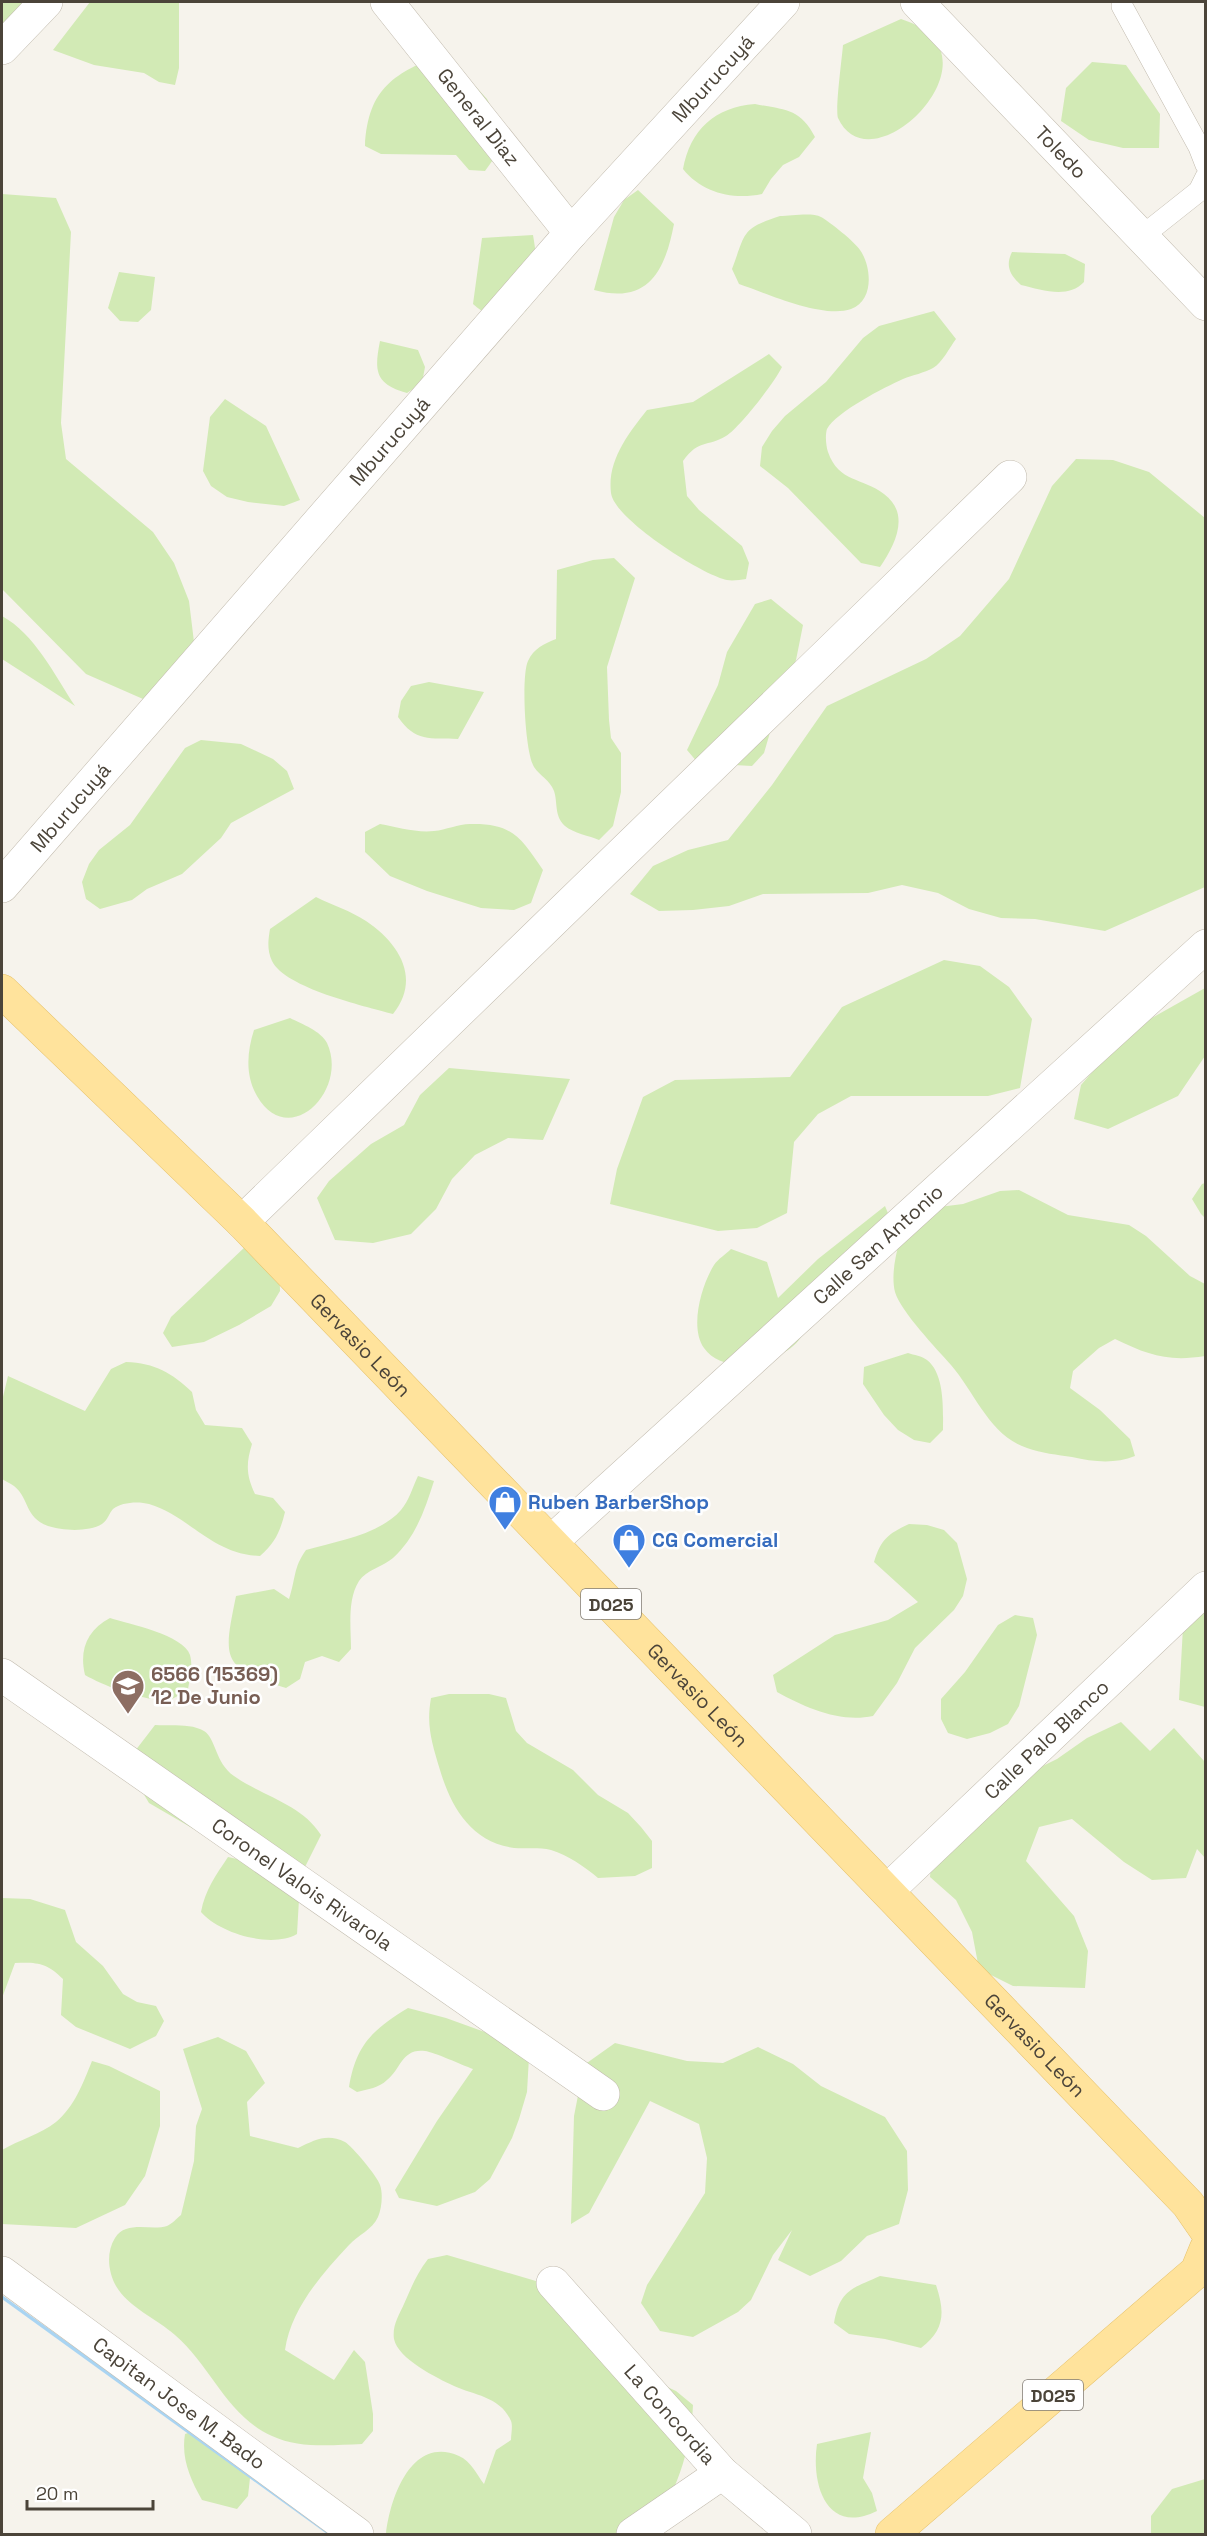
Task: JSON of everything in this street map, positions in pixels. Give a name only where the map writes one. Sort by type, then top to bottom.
[{"type":"main road","name":"Gervasio León","points":[[2,992],[242,1222],[1188,2204],[1206,2230]]},
{"type":"main road","name":"D025","points":[[892,2535],[1197,2271],[1206,2249]]},
{"type":"street","points":[[2,48],[46,2]]},
{"type":"street","name":"General Diaz","points":[[387,2],[571,233]]},
{"type":"street","name":"Mburucuyá","points":[[2,886],[571,233],[783,2]]},
{"type":"street","name":"Toledo","points":[[917,2],[1206,304]]},
{"type":"street","points":[[242,1222],[1010,477]]},
{"type":"street","name":"Calle San Antonio","points":[[551,1542],[1206,946]]},
{"type":"street","name":"Calle Palo Blanco","points":[[887,1891],[1206,1588]]},
{"type":"street","name":"Coronel Valois Rivarola","points":[[2,1675],[603,2094]]},
{"type":"street","name":"Capitan Jose M. Bado","points":[[2,2273],[357,2535]]},
{"type":"street","name":"La Concordia","points":[[553,2283],[722,2473],[795,2535]]},
{"type":"street","points":[[633,2535],[722,2473]]},
{"type":"lane","points":[[1122,6],[1199,147],[1206,165]]},
{"type":"lane","points":[[1142,237],[1199,191],[1206,177]]},
{"type":"green space","points":[[2,2],[33,2],[2,37]]},
{"type":"green space","points":[[90,2],[179,2],[179,68],[175,85],[159,82],[144,73],[94,65],[53,50]]},
{"type":"green space","points":[[901,19],[921,28],[932,37],[942,56],[941,78],[930,100],[913,119],[893,133],[872,139],[852,135],[838,118],[837,113],[843,45]]},
{"type":"green space","points":[[445,53],[487,99],[496,116],[495,157],[485,171],[469,170],[456,155],[381,154],[365,146],[372,109],[378,96],[387,85],[412,68]]},
{"type":"green space","points":[[1092,62],[1126,65],[1160,114],[1159,148],[1123,148],[1089,140],[1061,121],[1066,88]]},
{"type":"green space","points":[[755,104],[783,109],[797,115],[804,120],[815,137],[799,157],[783,165],[762,194],[729,195],[699,184],[683,169],[686,155],[698,132],[716,116],[728,110]]},
{"type":"green space","points":[[638,190],[674,224],[665,256],[651,280],[641,288],[628,293],[594,290],[614,217],[624,200]]},
{"type":"green space","points":[[2,194],[56,198],[71,232],[61,423],[66,459],[153,532],[174,563],[189,601],[194,642],[159,706],[86,674],[2,589]]},
{"type":"green space","points":[[807,214],[821,217],[857,246],[867,265],[869,283],[864,299],[858,305],[851,309],[825,311],[795,304],[739,284],[732,269],[743,239],[751,229],[780,216]]},
{"type":"green space","points":[[533,235],[536,273],[533,292],[526,311],[498,318],[487,314],[473,304],[482,238]]},
{"type":"green space","points":[[1012,252],[1065,254],[1085,264],[1084,282],[1078,287],[1063,292],[1046,291],[1021,285],[1010,270],[1009,262]]},
{"type":"green space","points":[[119,272],[155,277],[151,310],[138,322],[120,321],[108,308]]},
{"type":"green space","points":[[934,311],[956,339],[940,362],[930,370],[903,379],[862,401],[840,415],[827,429],[827,450],[838,469],[884,494],[897,511],[899,520],[895,540],[880,567],[861,563],[788,488],[760,466],[762,447],[785,416],[826,382],[863,338],[879,326]]},
{"type":"green space","points":[[380,341],[418,350],[425,367],[422,383],[407,393],[383,381],[377,368]]},
{"type":"green space","points":[[769,354],[782,367],[756,404],[726,436],[699,446],[683,461],[687,496],[699,510],[742,546],[749,563],[746,579],[727,580],[680,557],[642,531],[627,517],[616,504],[611,493],[612,469],[621,448],[647,410],[693,402]]},
{"type":"green space","points":[[225,399],[266,426],[300,500],[284,506],[248,502],[227,497],[211,486],[203,471],[210,417]]},
{"type":"green space","points":[[1076,459],[1113,460],[1149,472],[1205,518],[1205,887],[1105,931],[1035,919],[1001,918],[969,909],[938,893],[902,885],[868,893],[763,894],[729,906],[693,910],[659,911],[630,894],[653,866],[688,850],[728,840],[772,785],[827,706],[926,659],[960,636],[1009,579],[1052,486]]},
{"type":"green space","points":[[614,558],[635,578],[607,667],[611,738],[621,753],[621,792],[613,826],[599,840],[572,831],[562,822],[552,787],[534,767],[531,759],[526,731],[524,697],[526,669],[530,657],[540,647],[556,639],[557,570],[593,560]]},
{"type":"green space","points":[[771,599],[803,625],[796,660],[781,695],[764,753],[752,766],[698,763],[687,750],[718,685],[727,652],[755,604]]},
{"type":"green space","points":[[2,616],[25,633],[34,644],[75,706],[2,659]]},
{"type":"green space","points":[[429,682],[484,692],[458,739],[417,735],[398,717],[401,701],[411,686]]},
{"type":"green space","points":[[201,740],[241,744],[273,759],[287,771],[294,789],[231,823],[221,838],[182,874],[147,889],[132,900],[100,909],[86,899],[82,882],[89,864],[99,850],[130,825],[185,748]]},
{"type":"green space","points":[[380,824],[420,831],[470,824],[485,824],[506,830],[522,841],[543,870],[531,903],[514,910],[481,908],[427,891],[390,876],[365,852],[365,832]]},
{"type":"green space","points":[[316,897],[366,921],[378,930],[397,951],[406,975],[401,1001],[393,1014],[308,988],[280,971],[272,961],[268,945],[270,929]]},
{"type":"green space","points":[[944,960],[980,966],[1009,987],[1032,1019],[1020,1088],[988,1096],[851,1096],[818,1114],[794,1142],[787,1213],[757,1228],[718,1231],[610,1204],[617,1169],[643,1097],[675,1080],[790,1077],[842,1007]]},
{"type":"green space","points":[[1205,988],[1205,1056],[1178,1096],[1108,1129],[1074,1119],[1081,1085],[1127,1032]]},
{"type":"green space","points":[[290,1018],[311,1028],[324,1039],[332,1061],[330,1079],[323,1095],[312,1108],[299,1116],[285,1118],[270,1111],[257,1096],[250,1080],[249,1055],[254,1030]]},
{"type":"green space","points":[[449,1068],[570,1079],[543,1140],[508,1138],[475,1155],[452,1179],[436,1209],[411,1234],[373,1243],[335,1240],[317,1198],[329,1181],[371,1144],[404,1125],[420,1095]]},
{"type":"green space","points":[[1206,1183],[1205,1218],[1192,1199],[1202,1184]]},
{"type":"green space","points":[[1019,1190],[1068,1215],[1129,1225],[1146,1236],[1190,1276],[1205,1284],[1205,1356],[1180,1358],[1158,1356],[1115,1339],[1099,1348],[1073,1371],[1070,1388],[1100,1410],[1130,1439],[1135,1456],[1112,1461],[1088,1460],[1038,1451],[1014,1442],[993,1424],[960,1376],[904,1310],[895,1292],[894,1272],[907,1211],[963,1204],[1000,1191]]},
{"type":"green space","points":[[885,1206],[892,1223],[836,1284],[794,1346],[768,1359],[744,1364],[722,1361],[712,1356],[704,1348],[700,1339],[697,1318],[705,1283],[714,1265],[731,1249],[767,1262],[778,1298],[818,1259]]},
{"type":"green space","points":[[246,1246],[279,1256],[280,1291],[271,1306],[204,1342],[172,1347],[163,1333],[171,1317]]},
{"type":"green space","points":[[908,1353],[927,1360],[933,1366],[940,1383],[943,1430],[930,1443],[914,1440],[898,1430],[884,1415],[863,1384],[864,1367]]},
{"type":"green space","points":[[126,1362],[146,1364],[177,1379],[192,1392],[196,1410],[205,1425],[242,1428],[252,1444],[248,1469],[255,1494],[273,1498],[285,1512],[276,1537],[260,1556],[228,1549],[177,1517],[145,1503],[130,1503],[116,1507],[97,1527],[68,1530],[48,1526],[35,1518],[19,1491],[2,1479],[2,1401],[8,1376],[85,1411],[111,1369]]},
{"type":"green space","points":[[418,1476],[434,1481],[423,1512],[414,1532],[401,1550],[359,1581],[351,1605],[351,1649],[339,1662],[322,1656],[305,1662],[300,1679],[286,1688],[249,1674],[238,1667],[229,1648],[229,1634],[236,1596],[274,1589],[289,1599],[297,1568],[306,1550],[357,1536],[392,1519],[406,1502]]},
{"type":"green space","points":[[909,1524],[927,1525],[944,1530],[957,1543],[967,1579],[963,1596],[954,1610],[915,1648],[897,1683],[873,1716],[861,1718],[824,1713],[777,1692],[773,1675],[835,1635],[888,1620],[918,1602],[874,1562],[886,1538]]},
{"type":"green space","points":[[1205,1599],[1205,1707],[1179,1700],[1183,1627]]},
{"type":"green space","points":[[1015,1615],[1033,1618],[1037,1635],[1019,1706],[1008,1724],[990,1733],[967,1739],[948,1733],[941,1719],[941,1699],[965,1672],[998,1625]]},
{"type":"green space","points":[[110,1618],[155,1631],[186,1648],[191,1663],[188,1689],[172,1699],[152,1699],[115,1689],[85,1675],[84,1649],[90,1635]]},
{"type":"green space","points":[[449,1694],[489,1694],[506,1698],[516,1731],[527,1743],[573,1770],[598,1795],[628,1813],[641,1827],[652,1841],[652,1868],[635,1876],[598,1878],[557,1852],[537,1848],[514,1848],[499,1844],[475,1830],[465,1821],[450,1797],[431,1734],[429,1717],[431,1698]]},
{"type":"green space","points":[[1121,1722],[1150,1751],[1174,1728],[1205,1762],[1205,1858],[1197,1849],[1186,1878],[1152,1880],[1124,1862],[1072,1819],[1039,1827],[1026,1861],[1074,1916],[1088,1951],[1085,1988],[1013,1986],[979,1969],[972,1932],[956,1900],[930,1877],[933,1842],[986,1794],[1057,1759],[1087,1738]]},
{"type":"green space","points":[[155,1725],[187,1726],[204,1731],[211,1739],[219,1758],[228,1771],[245,1783],[293,1808],[313,1824],[321,1835],[305,1867],[204,1835],[149,1803],[134,1778],[135,1751]]},
{"type":"green space","points":[[228,1857],[237,1859],[299,1899],[297,1934],[274,1940],[246,1936],[220,1926],[201,1912],[208,1890]]},
{"type":"green space","points":[[2,1898],[30,1899],[65,1910],[76,1942],[103,1966],[123,1994],[137,2002],[156,2006],[164,2021],[156,2036],[130,2049],[76,2027],[61,2015],[63,1979],[41,1965],[15,1963],[2,1998]]},
{"type":"green space","points":[[408,2008],[446,2018],[518,2044],[529,2057],[527,2092],[519,2119],[512,2138],[490,2179],[475,2192],[437,2206],[399,2198],[395,2190],[437,2121],[473,2069],[435,2054],[417,2051],[407,2056],[384,2083],[357,2092],[349,2087],[361,2049],[375,2032]]},
{"type":"green space","points":[[218,2037],[246,2051],[265,2083],[247,2102],[250,2136],[298,2148],[321,2139],[339,2139],[359,2155],[380,2185],[381,2205],[376,2221],[349,2245],[309,2293],[288,2335],[285,2350],[334,2380],[354,2350],[365,2362],[373,2414],[373,2431],[362,2444],[305,2445],[272,2436],[256,2427],[231,2403],[188,2347],[168,2329],[128,2300],[113,2280],[110,2268],[110,2249],[120,2233],[132,2228],[167,2226],[181,2215],[194,2161],[196,2126],[202,2109],[183,2049]]},
{"type":"green space","points":[[615,2043],[687,2061],[723,2063],[758,2047],[793,2064],[821,2086],[885,2117],[907,2151],[908,2190],[899,2224],[867,2236],[841,2261],[810,2276],[778,2260],[792,2230],[773,2255],[751,2300],[738,2312],[693,2337],[660,2331],[641,2303],[647,2285],[705,2193],[707,2158],[699,2124],[650,2101],[589,2213],[571,2224],[574,2116],[584,2065]]},
{"type":"green space","points":[[92,2061],[109,2066],[160,2091],[160,2126],[145,2176],[125,2205],[76,2228],[2,2224],[2,2150],[44,2130],[63,2116],[78,2094]]},
{"type":"green space","points":[[447,2255],[546,2284],[659,2383],[676,2391],[693,2405],[689,2440],[680,2473],[674,2489],[648,2534],[386,2534],[398,2488],[416,2462],[428,2454],[442,2452],[459,2456],[470,2465],[484,2484],[496,2450],[511,2440],[511,2421],[501,2407],[486,2398],[447,2383],[419,2367],[403,2354],[394,2339],[396,2321],[421,2270],[428,2259]]},
{"type":"green space","points":[[880,2276],[936,2285],[941,2304],[941,2320],[935,2334],[921,2348],[885,2339],[849,2334],[834,2323],[840,2304],[848,2292]]},
{"type":"green space","points":[[202,2428],[250,2478],[248,2496],[237,2509],[202,2500],[194,2484],[185,2460],[185,2434]]},
{"type":"green space","points":[[871,2432],[863,2478],[872,2493],[877,2511],[860,2517],[845,2517],[834,2511],[826,2502],[820,2489],[817,2475],[817,2444]]},
{"type":"green space","points":[[1205,2479],[1205,2534],[1151,2534],[1151,2516],[1172,2489]]},
{"type":"water","points":[[2,2295],[334,2534],[327,2534],[2,2299]]},
{"type":"place","name":"Ruben BarberShop","points":[[505,1531]]},
{"type":"place","name":"CG Comercial","points":[[629,1569]]},
{"type":"place","name":"6566 (15369) 12 De Junio","points":[[128,1715]]}]
